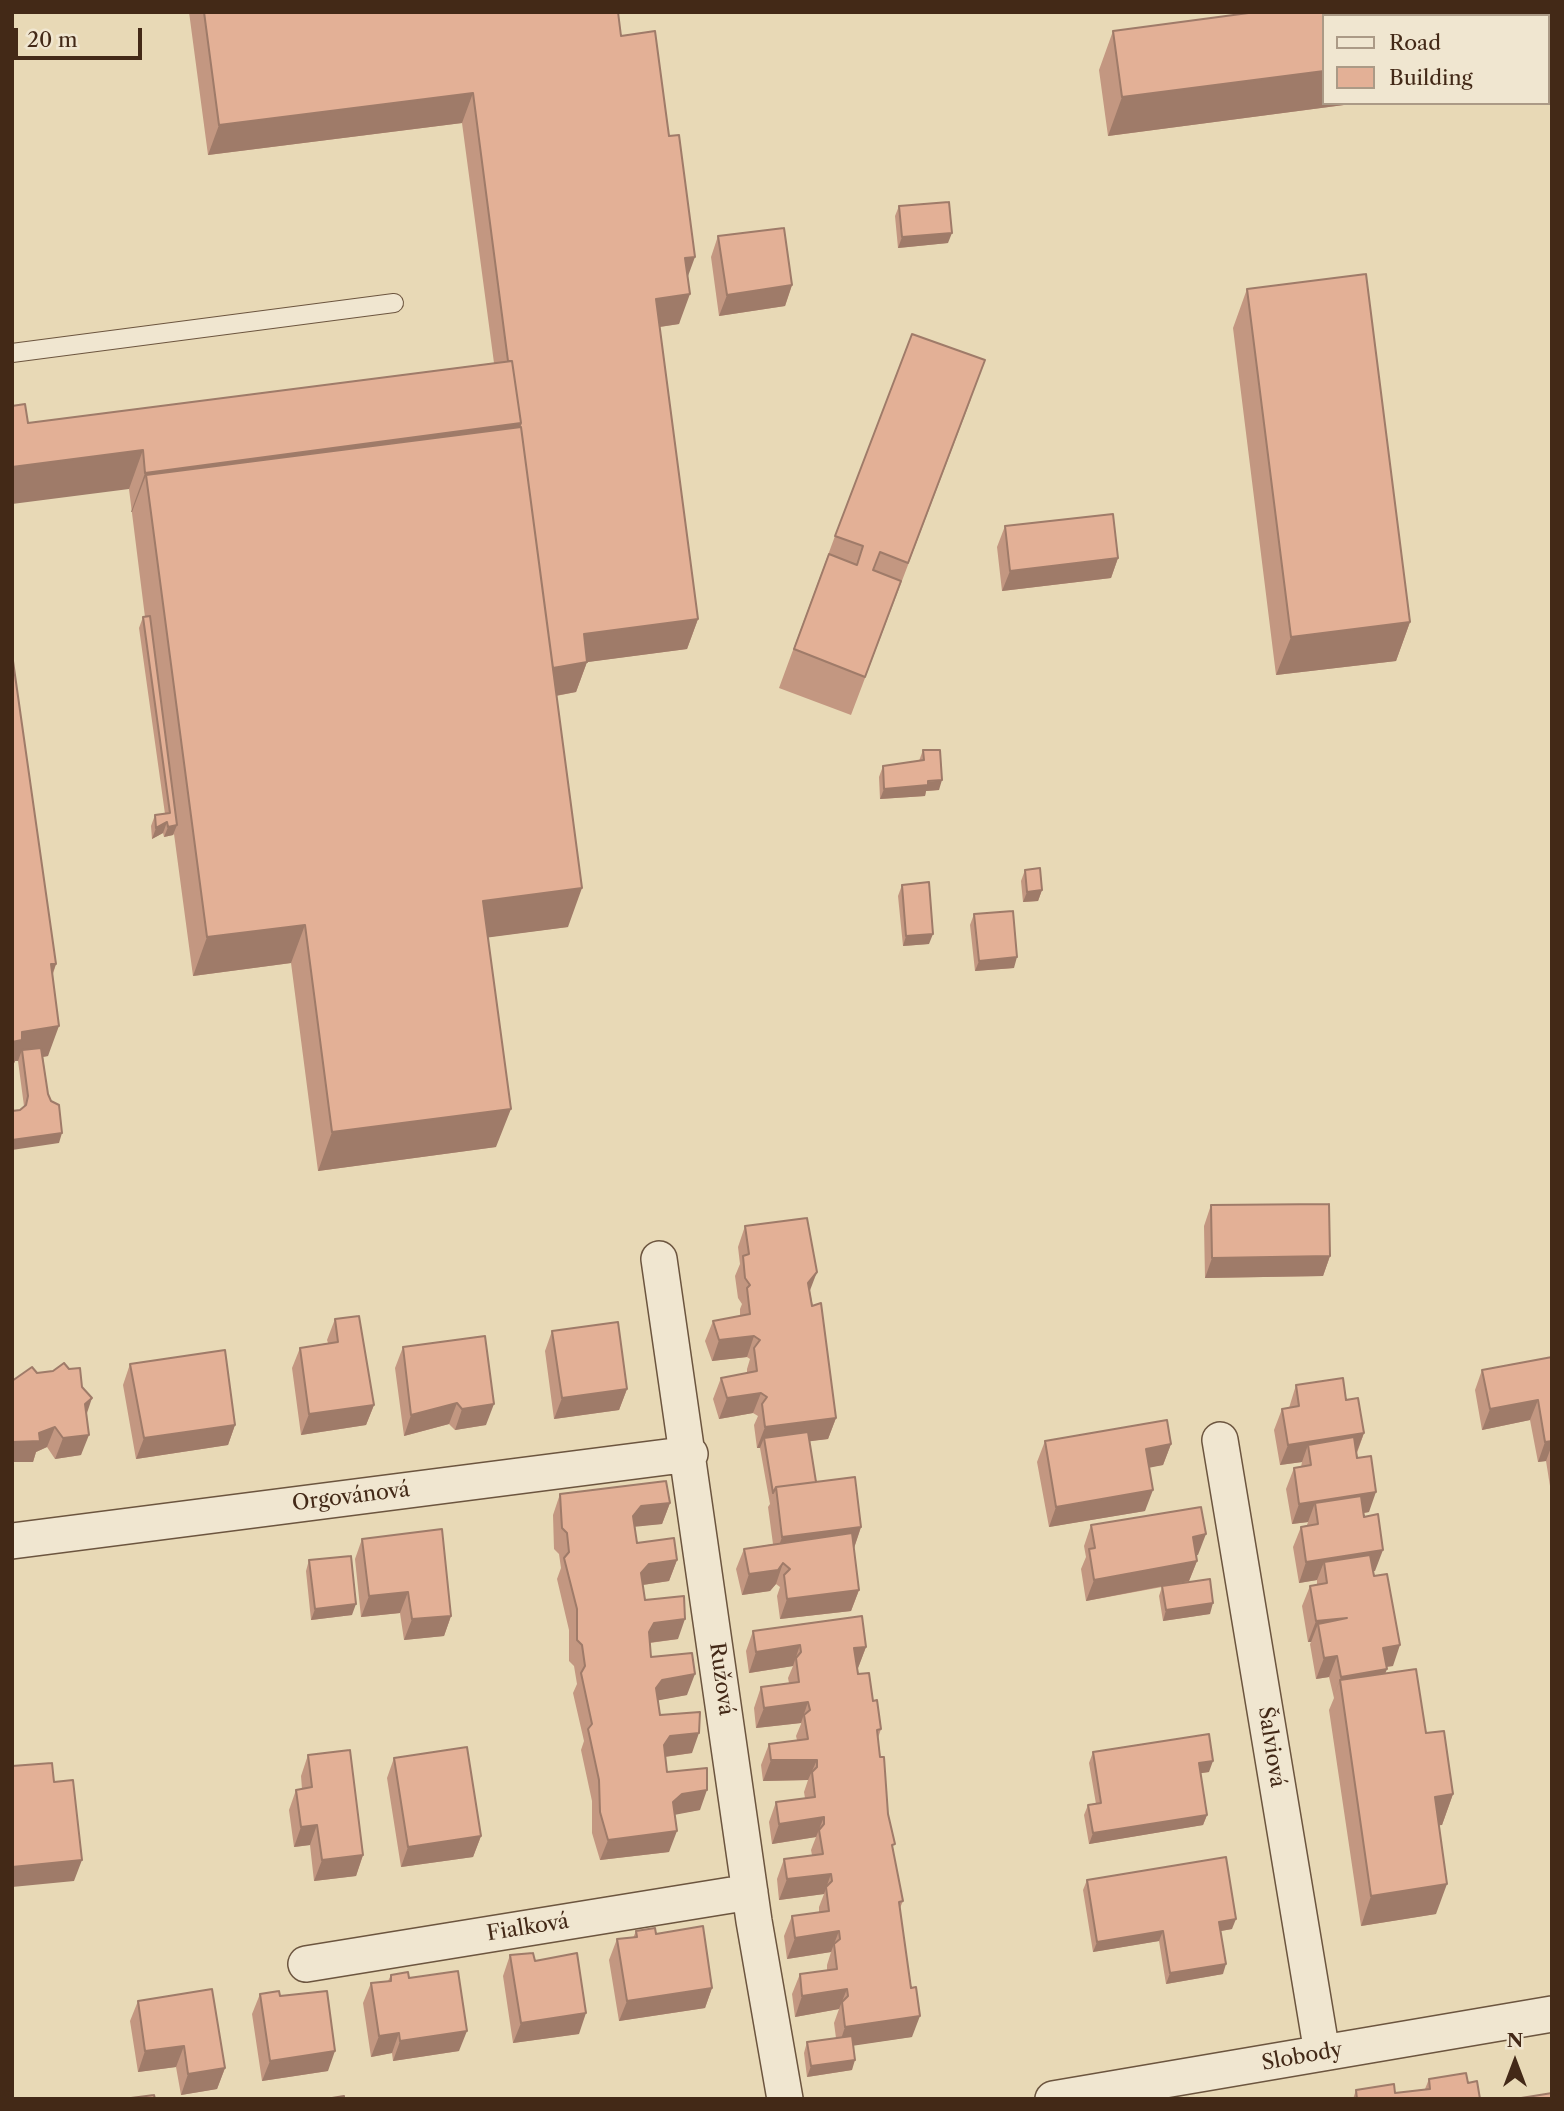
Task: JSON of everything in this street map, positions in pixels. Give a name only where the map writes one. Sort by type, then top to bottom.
[{"type":"street","name":"Ružová","points":[[659,1259],[690,1454],[750,1892],[785,2099]]},
{"type":"street","name":"Šalviová","points":[[1220,1440],[1322,2053]]},
{"type":"street","name":"Orgovánová","points":[[12,1541],[690,1454]]},
{"type":"street","name":"Fialková","points":[[306,1964],[750,1892]]},
{"type":"street","name":"Slobody","points":[[1053,2099],[1552,2014]]},
{"type":"lane","points":[[12,353],[394,303]]},
{"type":"building","points":[[204,12],[618,12],[621,36],[655,31],[669,136],[679,135],[695,257],[685,258],[690,294],[656,299],[698,619],[584,634],[587,662],[553,668],[512,361],[508,361],[473,93],[219,125]]},
{"type":"building","points":[[1256,12],[1552,12],[1550,42],[1550,14],[1322,14],[1322,71],[1122,97],[1113,31]]},
{"type":"building","points":[[949,202],[952,233],[902,237],[899,206]]},
{"type":"building","points":[[784,228],[792,285],[727,295],[718,236]]},
{"type":"building","points":[[1366,274],[1410,622],[1291,637],[1247,289]]},
{"type":"building","points":[[912,334],[985,360],[908,563],[880,552],[873,570],[901,581],[865,677],[794,649],[829,554],[857,565],[863,546],[835,536]]},
{"type":"building","points":[[512,361],[521,423],[145,473],[143,450],[12,467],[12,406],[25,404],[28,423]]},
{"type":"building","points":[[521,427],[582,888],[483,901],[511,1109],[332,1132],[305,925],[207,937],[146,475]]},
{"type":"building","points":[[1113,514],[1118,558],[1010,571],[1005,526]]},
{"type":"building","points":[[150,616],[177,825],[168,827],[167,822],[156,828],[155,815],[170,813],[143,617]]},
{"type":"building","points":[[12,654],[56,964],[51,964],[59,1026],[22,1032],[22,1040],[12,1042]]},
{"type":"building","points":[[923,750],[940,750],[942,780],[928,781],[928,785],[884,789],[883,766],[924,760]]},
{"type":"building","points":[[1040,868],[1042,890],[1027,892],[1025,870]]},
{"type":"building","points":[[929,882],[933,934],[906,936],[902,885]]},
{"type":"building","points":[[1013,911],[1017,957],[979,961],[974,914]]},
{"type":"building","points":[[41,1048],[48,1094],[51,1101],[59,1105],[62,1133],[12,1140],[12,1111],[20,1110],[26,1105],[28,1096],[22,1050]]},
{"type":"building","points":[[1329,1204],[1330,1256],[1212,1258],[1211,1205]]},
{"type":"building","points":[[807,1218],[817,1272],[808,1283],[812,1306],[821,1303],[836,1418],[765,1427],[762,1404],[767,1397],[761,1393],[727,1398],[721,1378],[757,1371],[754,1348],[760,1340],[754,1336],[719,1340],[713,1321],[750,1314],[747,1288],[750,1285],[745,1278],[743,1256],[749,1254],[745,1226]]},
{"type":"building","points":[[359,1316],[374,1405],[309,1414],[300,1348],[338,1342],[335,1319]]},
{"type":"building","points":[[618,1322],[627,1389],[562,1398],[552,1331]]},
{"type":"building","points":[[485,1336],[494,1404],[462,1409],[457,1403],[411,1415],[403,1347]]},
{"type":"building","points":[[225,1350],[235,1425],[144,1438],[130,1364]]},
{"type":"building","points":[[1552,1357],[1552,1441],[1545,1442],[1538,1400],[1490,1409],[1482,1370]]},
{"type":"building","points":[[64,1363],[69,1369],[80,1368],[82,1387],[92,1398],[85,1404],[89,1435],[63,1438],[55,1427],[39,1433],[40,1441],[12,1442],[12,1381],[32,1367],[37,1373],[53,1371]]},
{"type":"building","points":[[1343,1378],[1346,1400],[1358,1398],[1364,1433],[1288,1445],[1282,1409],[1299,1406],[1296,1385]]},
{"type":"building","points":[[1167,1420],[1171,1444],[1146,1449],[1153,1490],[1056,1507],[1045,1441]]},
{"type":"building","points":[[808,1432],[816,1482],[776,1487],[773,1493],[764,1438]]},
{"type":"building","points":[[1354,1437],[1357,1458],[1371,1456],[1376,1492],[1299,1504],[1294,1468],[1311,1465],[1308,1445]]},
{"type":"building","points":[[855,1477],[861,1527],[782,1537],[776,1487]]},
{"type":"building","points":[[666,1481],[670,1503],[641,1506],[633,1516],[637,1543],[674,1538],[677,1560],[649,1564],[641,1573],[645,1600],[684,1596],[685,1619],[654,1623],[649,1632],[651,1657],[692,1653],[695,1674],[662,1680],[656,1688],[660,1715],[700,1712],[699,1733],[670,1736],[664,1745],[667,1772],[707,1768],[707,1790],[682,1794],[673,1802],[677,1831],[608,1840],[600,1812],[599,1780],[588,1729],[592,1724],[581,1673],[585,1666],[582,1645],[577,1640],[577,1609],[564,1558],[569,1552],[567,1533],[562,1528],[560,1494]]},
{"type":"building","points":[[1361,1496],[1364,1517],[1378,1514],[1383,1550],[1306,1562],[1301,1527],[1318,1524],[1315,1503]]},
{"type":"building","points":[[1201,1507],[1206,1534],[1193,1537],[1197,1561],[1094,1580],[1089,1549],[1095,1548],[1091,1525]]},
{"type":"building","points":[[442,1529],[451,1616],[412,1619],[408,1592],[369,1596],[362,1539]]},
{"type":"building","points":[[852,1533],[859,1590],[787,1599],[784,1575],[790,1569],[783,1563],[778,1570],[749,1574],[744,1549]]},
{"type":"building","points":[[1370,1555],[1374,1576],[1387,1574],[1400,1645],[1383,1648],[1387,1669],[1341,1677],[1337,1656],[1324,1658],[1318,1624],[1347,1618],[1316,1621],[1310,1586],[1327,1583],[1324,1562]]},
{"type":"building","points":[[351,1556],[356,1604],[315,1609],[309,1560]]},
{"type":"building","points":[[1210,1579],[1213,1603],[1166,1610],[1162,1586]]},
{"type":"building","points":[[862,1616],[866,1647],[854,1648],[858,1674],[869,1673],[873,1701],[877,1700],[881,1729],[877,1730],[880,1757],[884,1757],[888,1814],[895,1844],[892,1845],[903,1901],[899,1902],[911,1988],[916,1987],[920,2016],[845,2027],[842,2002],[848,1996],[847,1989],[802,1996],[800,1974],[837,1969],[834,1944],[840,1939],[839,1931],[795,1938],[792,1916],[829,1911],[826,1887],[832,1881],[831,1874],[787,1879],[784,1859],[823,1854],[819,1830],[824,1824],[824,1817],[779,1824],[776,1802],[815,1797],[812,1772],[817,1767],[817,1760],[771,1760],[769,1744],[808,1739],[804,1715],[810,1710],[808,1702],[764,1708],[761,1687],[799,1682],[796,1658],[801,1652],[800,1645],[756,1652],[753,1631]]},
{"type":"building","points":[[1416,1669],[1426,1733],[1444,1731],[1453,1794],[1435,1797],[1447,1884],[1371,1896],[1340,1680]]},
{"type":"building","points":[[1209,1734],[1213,1761],[1199,1763],[1207,1815],[1093,1833],[1088,1805],[1101,1803],[1093,1752]]},
{"type":"building","points":[[467,1747],[481,1836],[408,1847],[394,1758]]},
{"type":"building","points":[[350,1750],[363,1855],[322,1860],[317,1825],[301,1827],[296,1790],[312,1787],[308,1755]]},
{"type":"building","points":[[52,1763],[54,1782],[73,1780],[82,1860],[12,1867],[12,1766]]},
{"type":"building","points":[[1226,1857],[1236,1919],[1219,1922],[1226,1964],[1170,1973],[1163,1931],[1097,1942],[1087,1880]]},
{"type":"building","points":[[703,1926],[712,1988],[627,2001],[617,1939],[637,1937],[636,1931],[655,1928],[656,1934]]},
{"type":"building","points":[[533,1953],[535,1961],[577,1953],[586,2013],[521,2023],[510,1955]]},
{"type":"building","points":[[458,1971],[467,2031],[400,2041],[399,2033],[379,2036],[371,1983],[391,1981],[391,1975],[408,1972],[409,1978]]},
{"type":"building","points":[[212,1989],[225,2068],[188,2074],[184,2046],[145,2051],[138,2001]]},
{"type":"building","points":[[279,1991],[280,1996],[327,1991],[335,2051],[270,2061],[260,1994]]},
{"type":"building","points":[[852,2036],[855,2060],[811,2066],[807,2042]]},
{"type":"building","points":[[1466,2073],[1468,2083],[1477,2081],[1480,2099],[1357,2099],[1356,2090],[1394,2084],[1395,2093],[1430,2089],[1429,2079]]},
{"type":"building","points":[[1552,2093],[1552,2099],[1515,2099]]},
{"type":"building","points":[[154,2095],[155,2099],[131,2098]]}]
